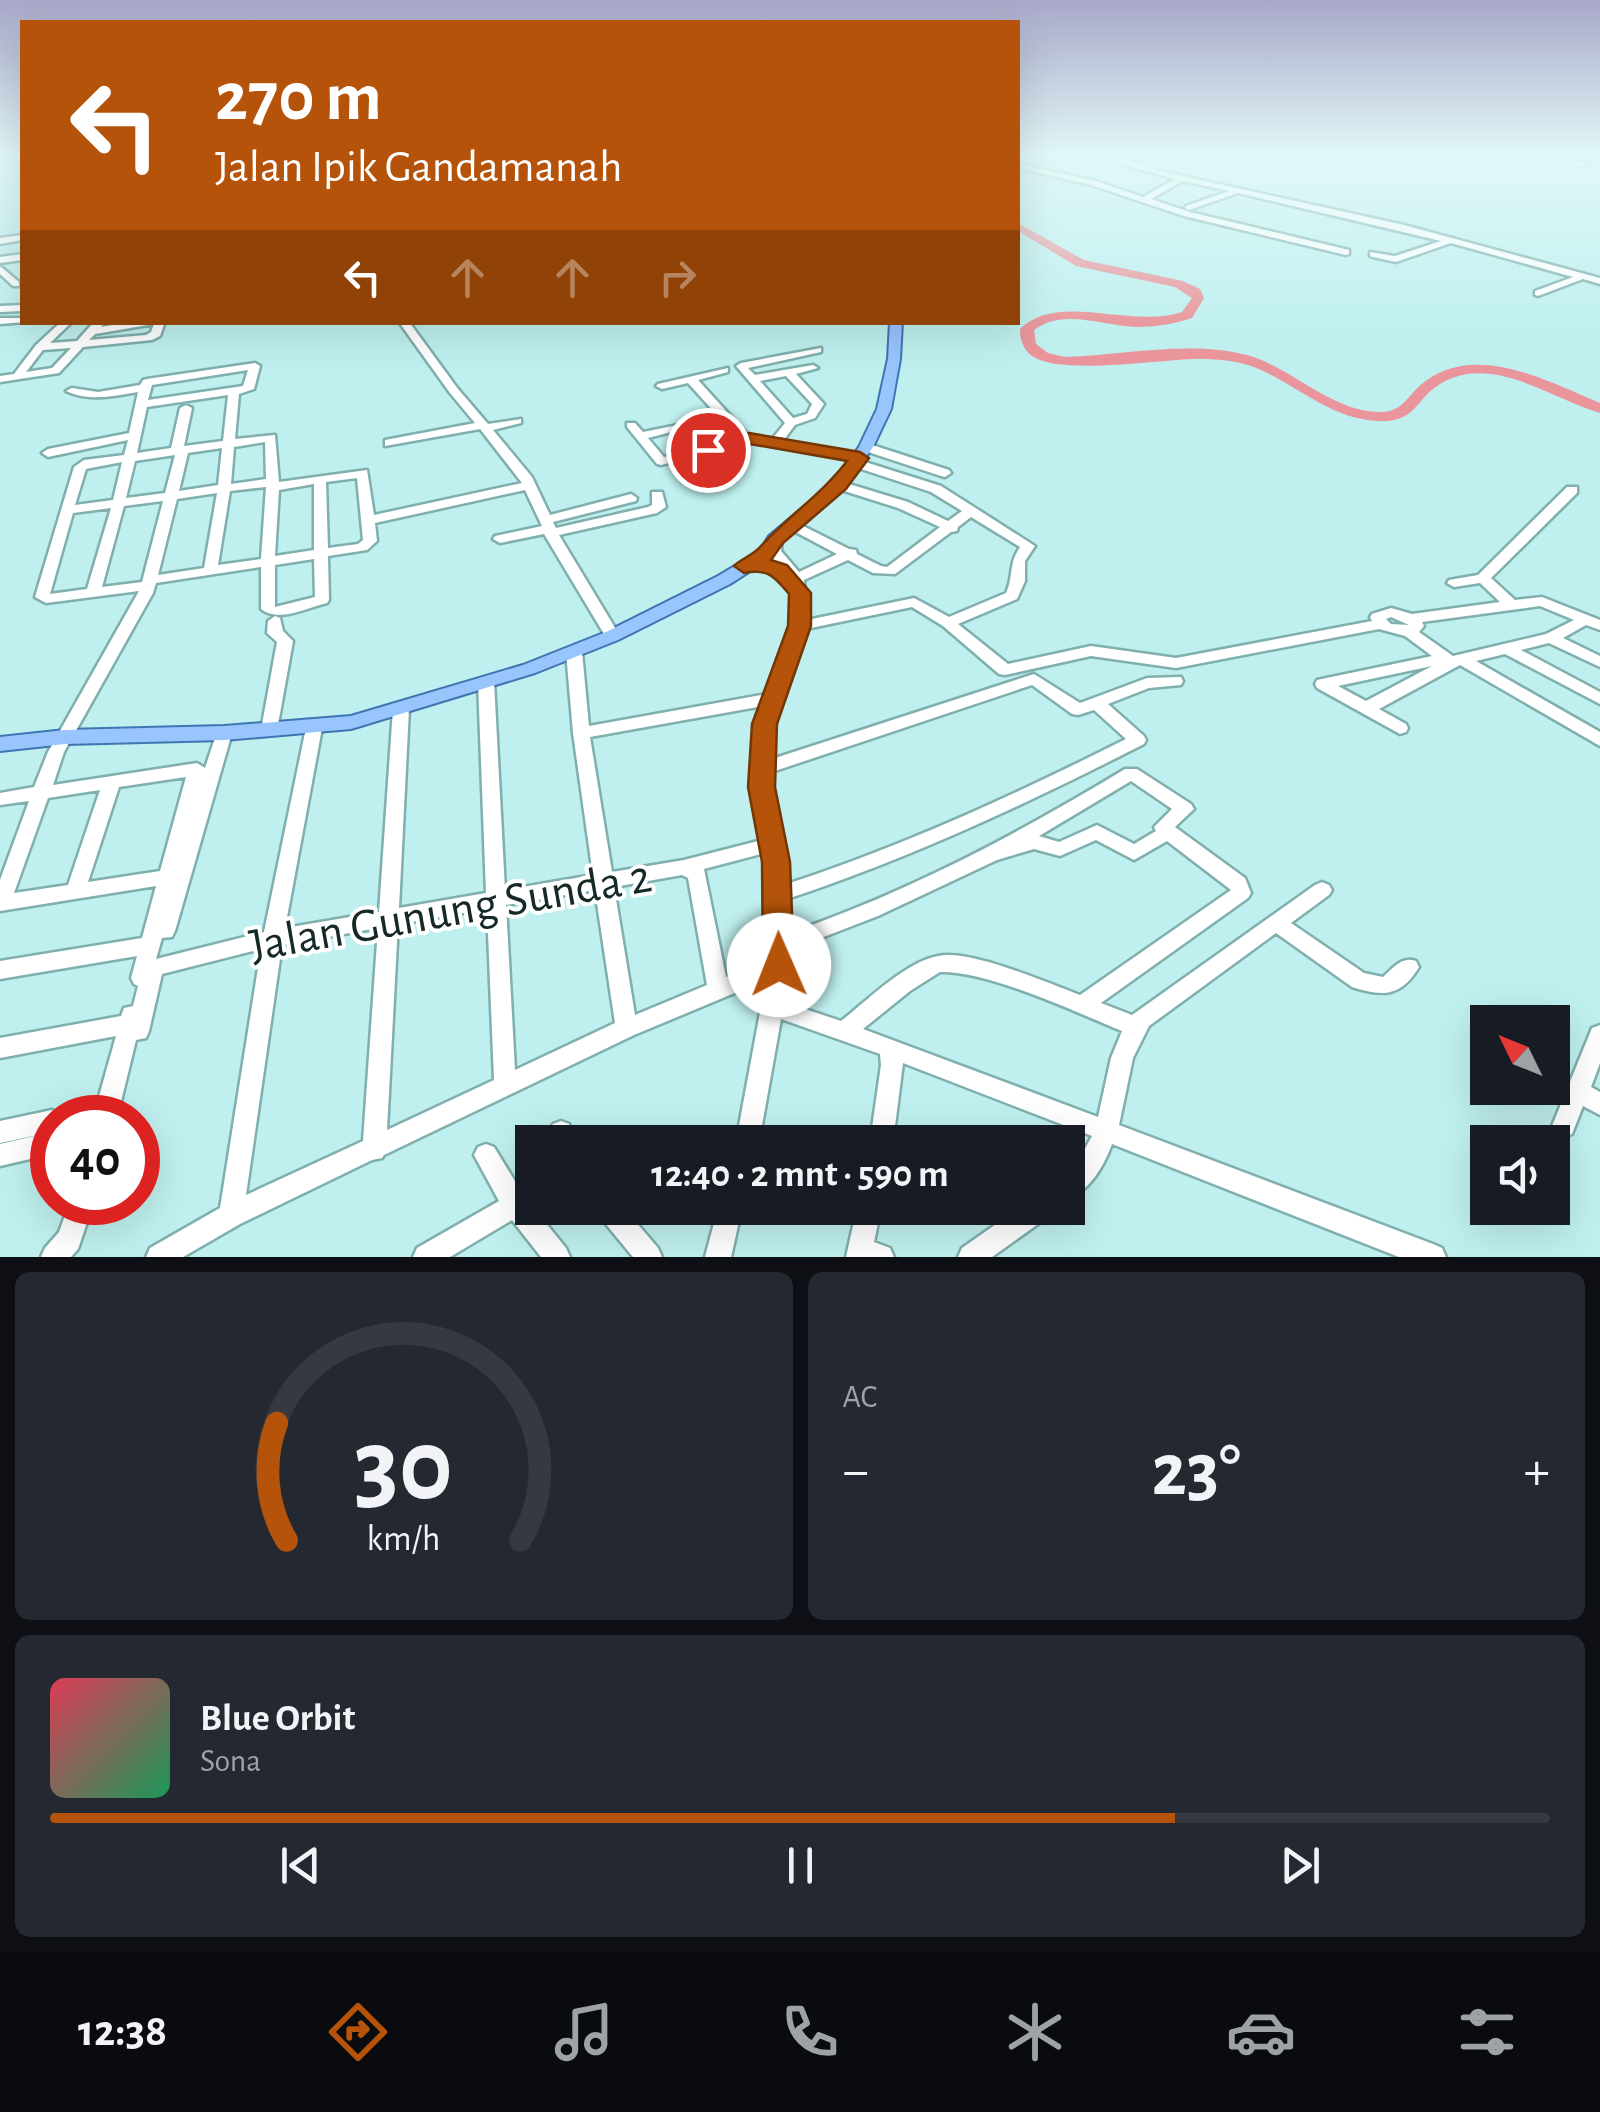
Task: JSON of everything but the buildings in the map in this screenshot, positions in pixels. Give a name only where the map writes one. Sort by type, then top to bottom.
[{"type":"main road","points":[[0,744],[65,737],[314,728],[401,709],[612,636],[766,554],[775,540],[839,485],[860,456],[887,398],[896,325]]},
{"type":"street","points":[[1172,221],[1184,214]]},
{"type":"street","points":[[1196,214],[1252,223],[1346,252]]},
{"type":"street","points":[[1198,227],[1220,214]]},
{"type":"street","points":[[1337,214],[1600,281]]},
{"type":"street","points":[[1373,254],[1396,259],[1449,241]]},
{"type":"street","points":[[1538,293],[1580,277]]},
{"type":"street","points":[[0,285],[12,279]]},
{"type":"street","points":[[0,299],[12,279]]},
{"type":"street","points":[[0,322],[18,321]]},
{"type":"street","points":[[16,378],[64,325]]},
{"type":"street","points":[[40,348],[152,337],[158,325]]},
{"type":"street","points":[[406,325],[484,426],[509,452],[612,636]]},
{"type":"street","points":[[0,380],[55,372],[97,327]]},
{"type":"street","points":[[791,423],[741,368],[743,364],[816,350]]},
{"type":"street","points":[[92,594],[122,503],[134,436],[140,408],[147,382],[256,366],[251,387],[233,397],[186,408],[140,408]]},
{"type":"street","points":[[752,380],[813,368]]},
{"type":"street","points":[[663,390],[724,370]]},
{"type":"street","points":[[775,442],[791,423],[806,419],[818,404],[788,373]]},
{"type":"street","points":[[698,380],[747,439]]},
{"type":"street","points":[[72,391],[98,395],[145,388]]},
{"type":"street","points":[[140,408],[233,397]]},
{"type":"street","points":[[210,572],[233,397]]},
{"type":"street","points":[[169,876],[0,903],[39,794],[65,737],[150,583],[174,496],[186,408]]},
{"type":"street","points":[[389,443],[518,421]]},
{"type":"street","points":[[641,436],[694,423]]},
{"type":"street","points":[[631,424],[661,461],[667,462],[747,439],[945,473]]},
{"type":"street","points":[[48,453],[134,436]]},
{"type":"street","points":[[68,510],[224,488],[272,484],[320,480],[365,474],[368,544],[318,554],[265,563],[210,572],[92,594],[42,596],[80,467],[132,456],[271,438],[272,484],[265,563],[268,609],[275,612],[322,600],[318,554],[320,480]]},
{"type":"street","points":[[860,456],[936,489],[1029,548],[1018,561],[1018,582],[1012,596],[948,623]]},
{"type":"street","points":[[368,520],[530,485]]},
{"type":"street","points":[[839,485],[903,506],[952,528]]},
{"type":"street","points":[[1454,583],[1483,578],[1572,490]]},
{"type":"street","points":[[548,527],[652,510],[659,507],[657,494]]},
{"type":"street","points":[[500,540],[631,498]]},
{"type":"street","points":[[794,525],[878,570],[890,570],[972,510]]},
{"type":"street","points":[[750,1125],[774,1003],[779,955],[772,844],[762,800],[764,724],[800,626],[796,582],[774,552],[775,540]]},
{"type":"street","points":[[796,582],[851,553]]},
{"type":"street","points":[[744,566],[769,565],[796,582]]},
{"type":"street","points":[[1483,578],[1510,604]]},
{"type":"street","points":[[1411,625],[1542,601],[1593,622]]},
{"type":"street","points":[[800,626],[918,603],[948,623],[996,666],[1016,669],[1090,647],[1176,664],[1379,620],[1391,612],[1452,659],[1600,740]]},
{"type":"street","points":[[269,730],[286,641],[275,633],[275,621]]},
{"type":"street","points":[[1400,728],[1327,688],[1324,682],[1551,638],[1593,622]]},
{"type":"street","points":[[1551,638],[1600,662]]},
{"type":"street","points":[[1506,648],[1600,699]]},
{"type":"street","points":[[574,652],[582,732],[626,1028]]},
{"type":"street","points":[[1364,709],[1452,659]]},
{"type":"street","points":[[762,770],[1034,679],[1077,710],[1147,683],[1175,680]]},
{"type":"street","points":[[486,682],[505,1086]]},
{"type":"street","points":[[582,732],[771,699]]},
{"type":"street","points":[[776,895],[947,832],[1138,740],[1096,704]]},
{"type":"street","points":[[374,1150],[401,709]]},
{"type":"street","points":[[231,1215],[273,938],[314,728]]},
{"type":"street","points":[[112,1095],[224,733]]},
{"type":"street","points":[[0,799],[197,769],[150,945],[134,1028]]},
{"type":"street","points":[[158,1257],[231,1215],[718,988],[992,854],[1131,773],[1185,810],[1163,827],[1238,883],[1242,893],[1081,1006]]},
{"type":"street","points":[[76,890],[112,781]]},
{"type":"street","points":[[992,854],[1034,842],[1060,849],[1097,832],[1134,854],[1168,832]]},
{"type":"street","points":[[684,867],[772,844]]},
{"type":"street","name":"Jalan Gunung Sunda 2","points":[[152,968],[273,938],[684,867],[697,874],[718,988]]},
{"type":"street","points":[[1085,1166],[1108,1130],[1135,1026],[1154,1006],[1322,890]]},
{"type":"street","points":[[1278,924],[1367,984],[1386,986],[1409,967]]},
{"type":"street","points":[[2,975],[150,945]]},
{"type":"street","points":[[848,1028],[922,974],[945,962],[961,964],[1135,1026]]},
{"type":"street","points":[[774,1003],[1108,1130],[1404,1252],[1433,1257]]},
{"type":"street","points":[[0,1048],[134,1028]]},
{"type":"street","points":[[1564,1125],[1600,1036]]},
{"type":"street","points":[[883,1125],[892,1065],[890,1046]]},
{"type":"street","points":[[1578,1092],[1600,1104]]},
{"type":"street","points":[[0,1132],[30,1126]]},
{"type":"street","points":[[0,1156],[30,1149]]},
{"type":"street","points":[[426,1257],[515,1205],[486,1155]]},
{"type":"street","points":[[54,1257],[69,1240],[74,1225]]},
{"type":"street","points":[[531,1225],[557,1257]]},
{"type":"street","points":[[623,1225],[648,1257]]},
{"type":"street","points":[[718,1257],[726,1225]]},
{"type":"street","points":[[867,1255],[868,1225]]},
{"type":"street","points":[[971,1257],[1012,1225]]},
{"type":"waterway","points":[[1020,227],[1080,263],[1179,284],[1195,292],[1198,298],[1187,315],[1165,321],[1133,323],[1074,315],[1037,321],[1027,329],[1029,344],[1037,353],[1050,358],[1065,361],[1205,355],[1244,359],[1340,408],[1380,417],[1402,414],[1435,381],[1455,372],[1476,369],[1519,376],[1600,408]]},
{"type":"route","points":[[708,450],[749,438],[860,458],[839,485],[775,540],[766,554],[744,566],[769,565],[787,574],[800,588],[800,626],[764,724],[762,800],[776,862],[779,965]]}]
